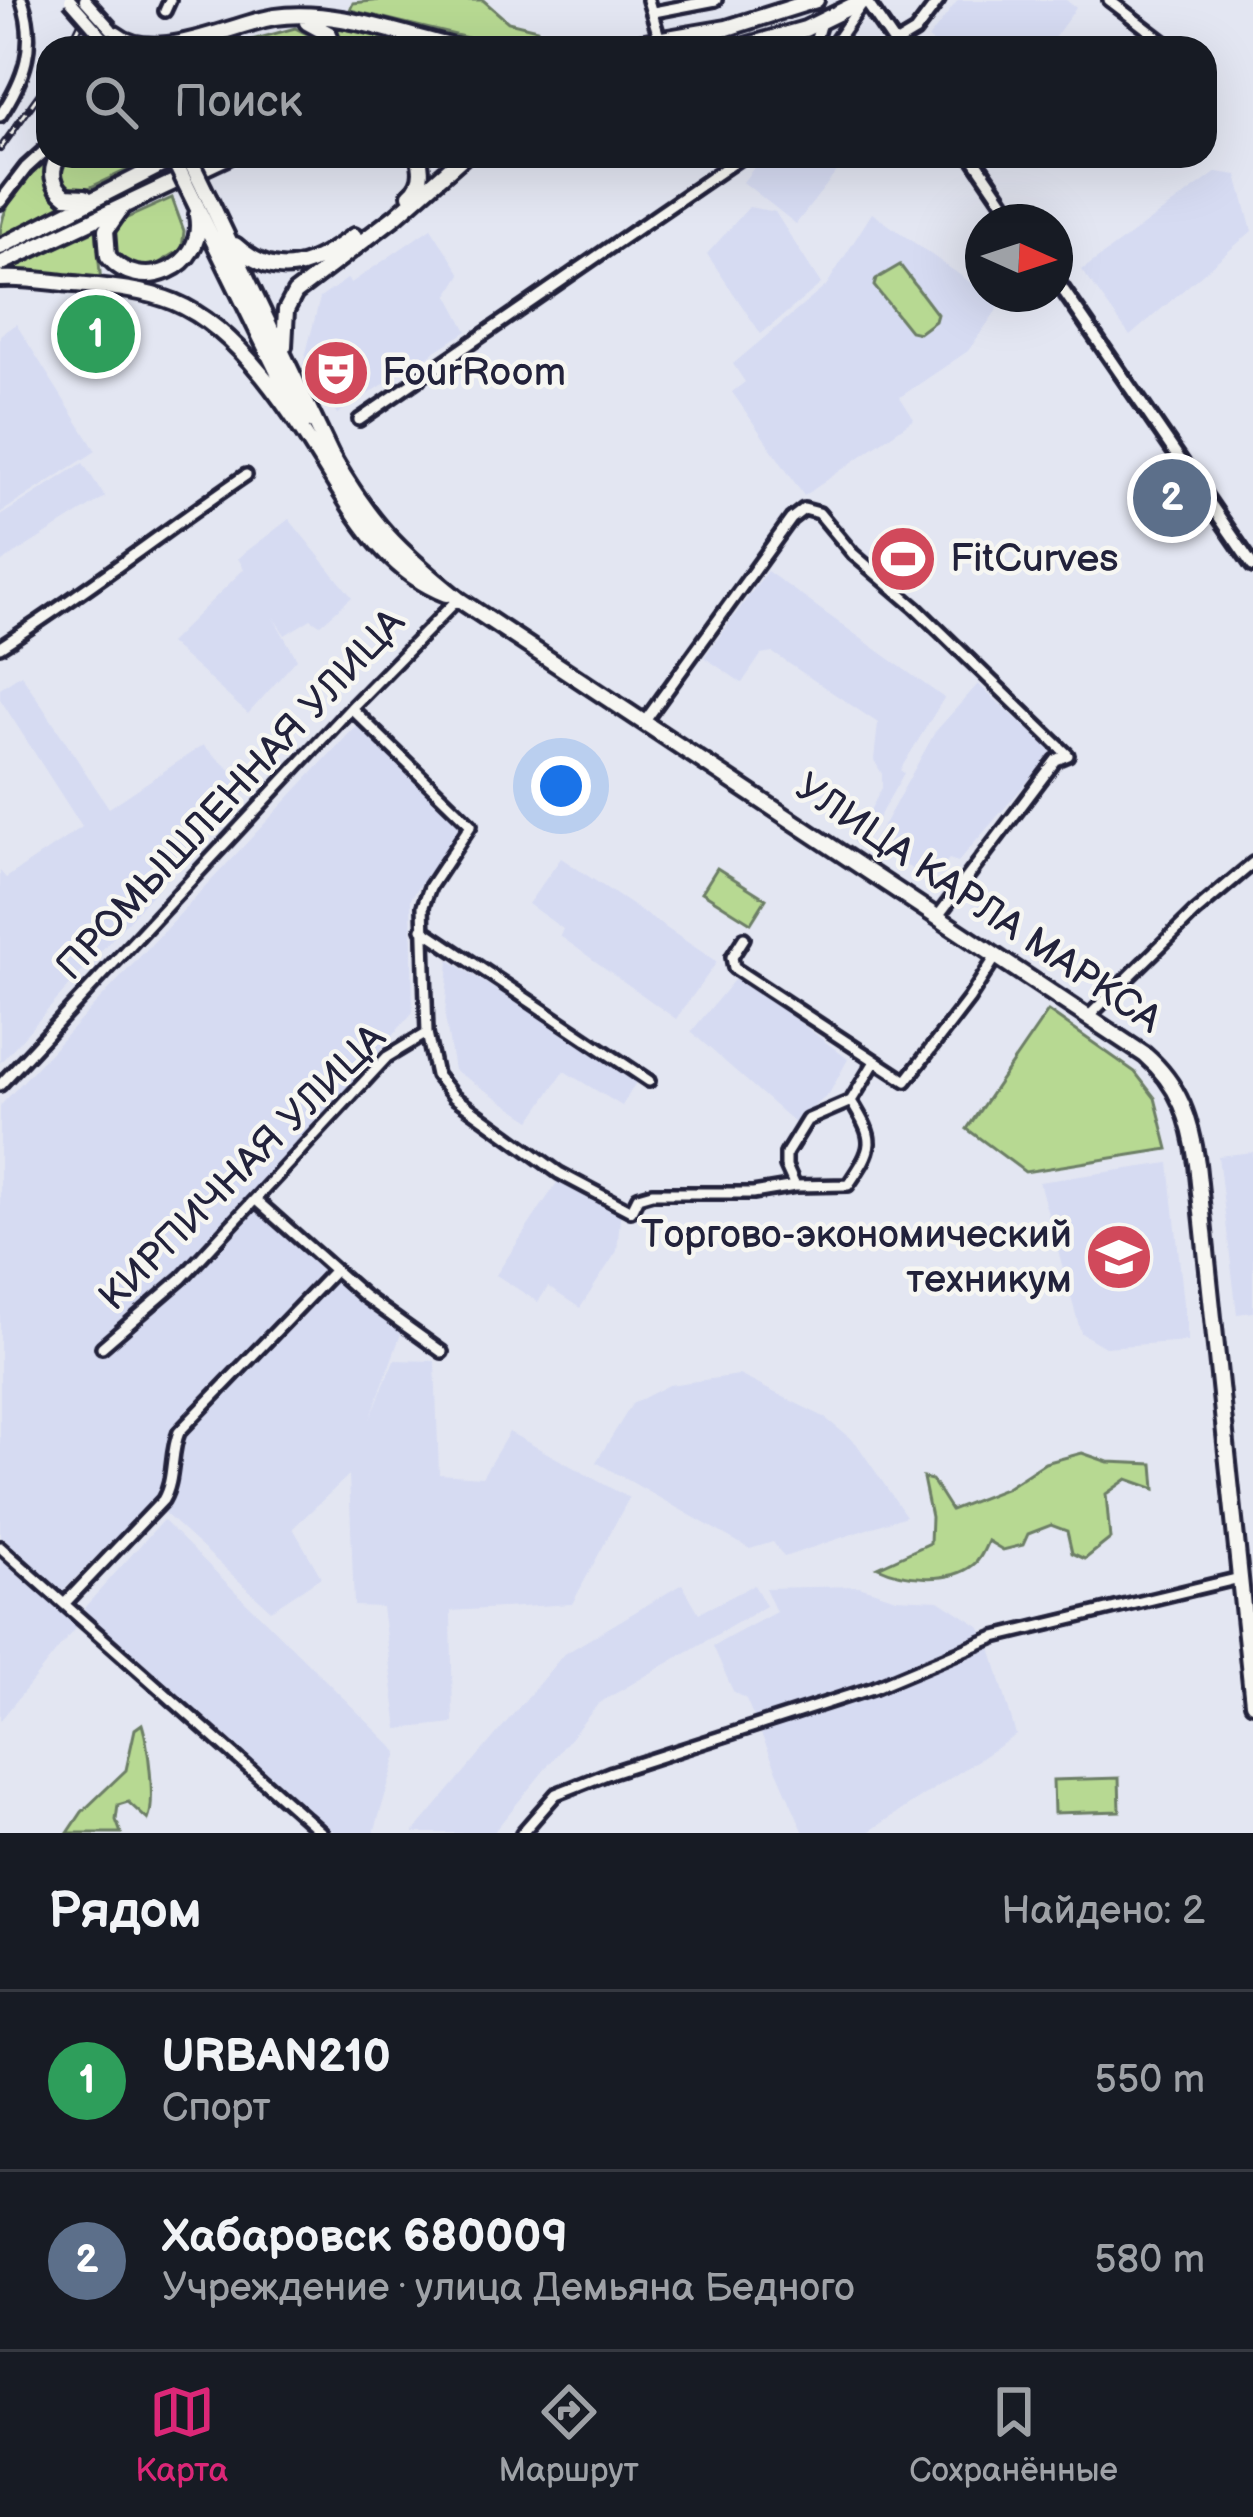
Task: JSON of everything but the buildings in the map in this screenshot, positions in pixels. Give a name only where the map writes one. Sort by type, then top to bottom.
[{"type":"highway","points":[[681,36],[764,20],[816,0]]},
{"type":"highway","points":[[782,36],[865,0]]},
{"type":"highway","points":[[200,36],[315,9],[414,36]]},
{"type":"highway","points":[[242,36],[293,22],[319,26],[330,36]]},
{"type":"highway","points":[[56,168],[53,179],[59,192],[80,200],[152,168]]},
{"type":"highway","points":[[0,247],[152,168]]},
{"type":"highway","points":[[182,168],[321,460]]},
{"type":"highway","name":"УЛИЦА КАРЛА МАРКСА","points":[[192,168],[202,202],[224,230],[331,455],[390,542],[458,599],[1159,1066],[1188,1112],[1197,1164],[1243,1530],[1240,1579],[1253,1703]]},
{"type":"highway","points":[[0,264],[202,168]]},
{"type":"highway","points":[[224,230],[243,252],[267,265],[290,268],[317,262],[418,188],[422,168]]},
{"type":"highway","points":[[290,368],[283,326],[295,293],[450,168]]},
{"type":"highway","points":[[133,199],[111,219],[105,244],[113,264],[148,274],[172,268],[192,254],[202,202]]},
{"type":"highway","points":[[0,279],[107,287],[176,303],[231,339],[321,460]]},
{"type":"highway","name":"УЛИЦА КАРЛА МАРКСА","points":[[321,460],[382,550],[427,587],[458,599]]},
{"type":"main road","points":[[70,0],[108,36]]},
{"type":"main road","points":[[85,0],[109,36]]},
{"type":"main road","points":[[865,0],[890,36]]},
{"type":"main road","points":[[0,202],[36,159]]},
{"type":"main road","points":[[980,168],[1005,204]]},
{"type":"main road","points":[[1073,304],[1253,566]]},
{"type":"street","points":[[0,116],[28,61],[29,34],[22,0]]},
{"type":"street","points":[[648,0],[659,36]]},
{"type":"street","points":[[654,12],[716,0]]},
{"type":"street","points":[[840,36],[865,0]]},
{"type":"street","points":[[909,36],[939,0]]},
{"type":"street","points":[[1109,0],[1156,36]]},
{"type":"street","points":[[817,36],[820,22]]},
{"type":"street","points":[[359,420],[726,168]]},
{"type":"street","points":[[0,647],[161,539],[188,513],[246,475]]},
{"type":"street","points":[[645,722],[791,519],[804,509],[819,512],[853,554],[1068,755],[1056,760],[938,916]]},
{"type":"street","name":"ПРОМЫШЛЕННАЯ УЛИЦА","points":[[0,1085],[458,599]]},
{"type":"street","points":[[351,708],[471,825],[430,886],[422,929],[427,1033],[436,1075],[454,1097],[559,1173],[631,1211],[638,1196],[652,1192],[753,1193],[848,1185],[871,1151],[869,1130],[851,1101]]},
{"type":"street","points":[[1089,1016],[1195,912],[1253,863]]},
{"type":"street","points":[[422,929],[649,1082]]},
{"type":"street","points":[[744,938],[732,958],[734,968],[906,1081],[997,955]]},
{"type":"street","name":"КИРПИЧНАЯ УЛИЦА","points":[[102,1347],[182,1278],[387,1057],[427,1033]]},
{"type":"street","points":[[795,1186],[785,1154],[807,1120],[851,1101],[874,1063]]},
{"type":"street","points":[[257,1201],[335,1270],[442,1352]]},
{"type":"street","points":[[66,1602],[163,1501],[170,1489],[171,1450],[179,1432],[335,1270]]},
{"type":"street","points":[[0,1546],[322,1833]]},
{"type":"street","points":[[522,1833],[556,1794],[612,1772],[872,1688],[995,1637],[1240,1579]]},
{"type":"shaded area","points":[[958,0],[1066,0],[1076,8],[1056,36],[930,36]]},
{"type":"shaded area","points":[[754,168],[839,168],[796,224],[743,182]]},
{"type":"shaded area","points":[[1217,172],[1237,175],[1252,231],[1130,336],[1082,270]]},
{"type":"shaded area","points":[[749,207],[775,212],[821,284],[761,334],[707,254]]},
{"type":"shaded area","points":[[872,213],[965,279],[965,312],[995,312],[968,351],[900,397],[914,419],[804,496],[732,392],[745,382],[733,364],[826,286]]},
{"type":"shaded area","points":[[431,228],[461,274],[448,295],[467,331],[337,414],[303,365],[320,298],[347,279],[351,283]]},
{"type":"shaded area","points":[[16,324],[96,451],[0,513],[0,335]]},
{"type":"shaded area","points":[[83,463],[105,497],[0,563],[0,516]]},
{"type":"shaded area","points":[[289,519],[352,597],[320,625],[311,619],[285,635],[273,617],[297,659],[248,714],[169,643],[244,569],[238,558]]},
{"type":"shaded area","points":[[767,571],[944,698],[900,770],[904,773],[861,848],[853,842],[882,788],[882,774],[874,760],[878,723],[773,653],[761,655],[742,683],[704,657]]},
{"type":"shaded area","points":[[21,674],[109,808],[203,745],[249,787],[0,1063],[0,871],[6,878],[82,827],[0,699],[0,688]]},
{"type":"shaded area","points":[[978,684],[1053,752],[958,862],[949,859],[931,880],[872,846],[935,732]]},
{"type":"shaded area","points":[[358,724],[463,827],[411,898],[413,1012],[249,1200],[402,1331],[370,1419],[394,1360],[435,1361],[439,1474],[482,1477],[509,1432],[629,1498],[572,1604],[451,1611],[453,1723],[398,1729],[382,1607],[354,1606],[349,1475],[293,1528],[321,1577],[271,1610],[151,1501],[61,1593],[0,1540],[0,1106]]},
{"type":"shaded area","points":[[561,858],[717,962],[676,1019],[560,936],[563,929],[528,904]]},
{"type":"shaded area","points":[[449,960],[638,1079],[622,1106],[564,1071],[531,1120],[454,1070],[445,1017]]},
{"type":"shaded area","points":[[738,975],[848,1059],[829,1094],[795,1123],[691,1032]]},
{"type":"shaded area","points":[[1253,1152],[1253,1312],[1237,1314],[1218,1156]]},
{"type":"shaded area","name":"Торгово-экономический техникум","points":[[1169,1163],[1188,1341],[1105,1347],[1081,1333],[1039,1182]]},
{"type":"shaded area","points":[[560,1178],[621,1209],[617,1251],[580,1308],[548,1287],[538,1302],[496,1275]]},
{"type":"shaded area","points":[[739,1375],[824,1417],[856,1443],[906,1516],[784,1557],[773,1542],[750,1549],[596,1462],[632,1404],[669,1385]]},
{"type":"shaded area","points":[[163,1520],[398,1752],[374,1833],[335,1833],[83,1609]]},
{"type":"shaded area","points":[[0,1552],[80,1622],[0,1721]]},
{"type":"shaded area","points":[[682,1584],[699,1613],[754,1585],[766,1606],[599,1703],[493,1833],[413,1833],[563,1655]]},
{"type":"shaded area","points":[[859,1586],[896,1598],[939,1600],[979,1626],[990,1644],[1016,1735],[867,1833],[804,1833],[746,1699],[733,1691],[713,1646],[776,1612],[765,1588]]},
{"type":"green space","points":[[483,0],[508,22],[537,29],[539,36],[459,36],[350,10],[353,3]]},
{"type":"green space","points":[[329,22],[387,36],[334,36]]},
{"type":"green space","points":[[295,28],[311,36],[266,36]]},
{"type":"green space","points":[[48,168],[49,182],[66,202],[0,238],[4,214],[32,173]]},
{"type":"green space","points":[[61,168],[131,168],[76,194],[62,186]]},
{"type":"green space","points":[[172,198],[184,231],[182,249],[151,268],[117,257],[113,244],[116,223]]},
{"type":"green space","points":[[96,230],[101,283],[6,271]]},
{"type":"green space","points":[[900,265],[937,314],[919,333],[910,331],[874,286],[876,279]]},
{"type":"green space","points":[[717,868],[766,899],[751,923],[702,892]]},
{"type":"green space","points":[[1048,1011],[1135,1072],[1155,1098],[1168,1149],[1025,1172],[967,1129]]},
{"type":"green space","points":[[1082,1453],[1108,1462],[1153,1464],[1155,1489],[1127,1479],[1106,1494],[1110,1539],[1085,1559],[1072,1553],[1067,1531],[1051,1525],[1028,1534],[1023,1545],[1003,1550],[988,1541],[975,1563],[952,1575],[913,1577],[878,1567],[930,1543],[931,1517],[923,1478],[932,1480],[951,1510],[1005,1489],[1045,1463]]},
{"type":"green space","points":[[142,1724],[151,1787],[148,1820],[128,1802],[118,1805],[121,1833],[68,1833],[82,1812],[126,1770],[135,1729]]},
{"type":"green space","points":[[1119,1778],[1120,1811],[1054,1813],[1053,1780]]},
{"type":"railway","points":[[75,36],[92,0]]},
{"type":"railway","points":[[0,149],[36,99]]},
{"type":"place","name":"URBAN210","points":[[96,334]]},
{"type":"place","name":"FourRoom","points":[[336,373]]},
{"type":"place","name":"Хабаровск 680009","points":[[1172,498]]},
{"type":"place","name":"FitCurves","points":[[903,559]]},
{"type":"place","name":"Торгово-экономический техникум","points":[[1119,1257]]}]
